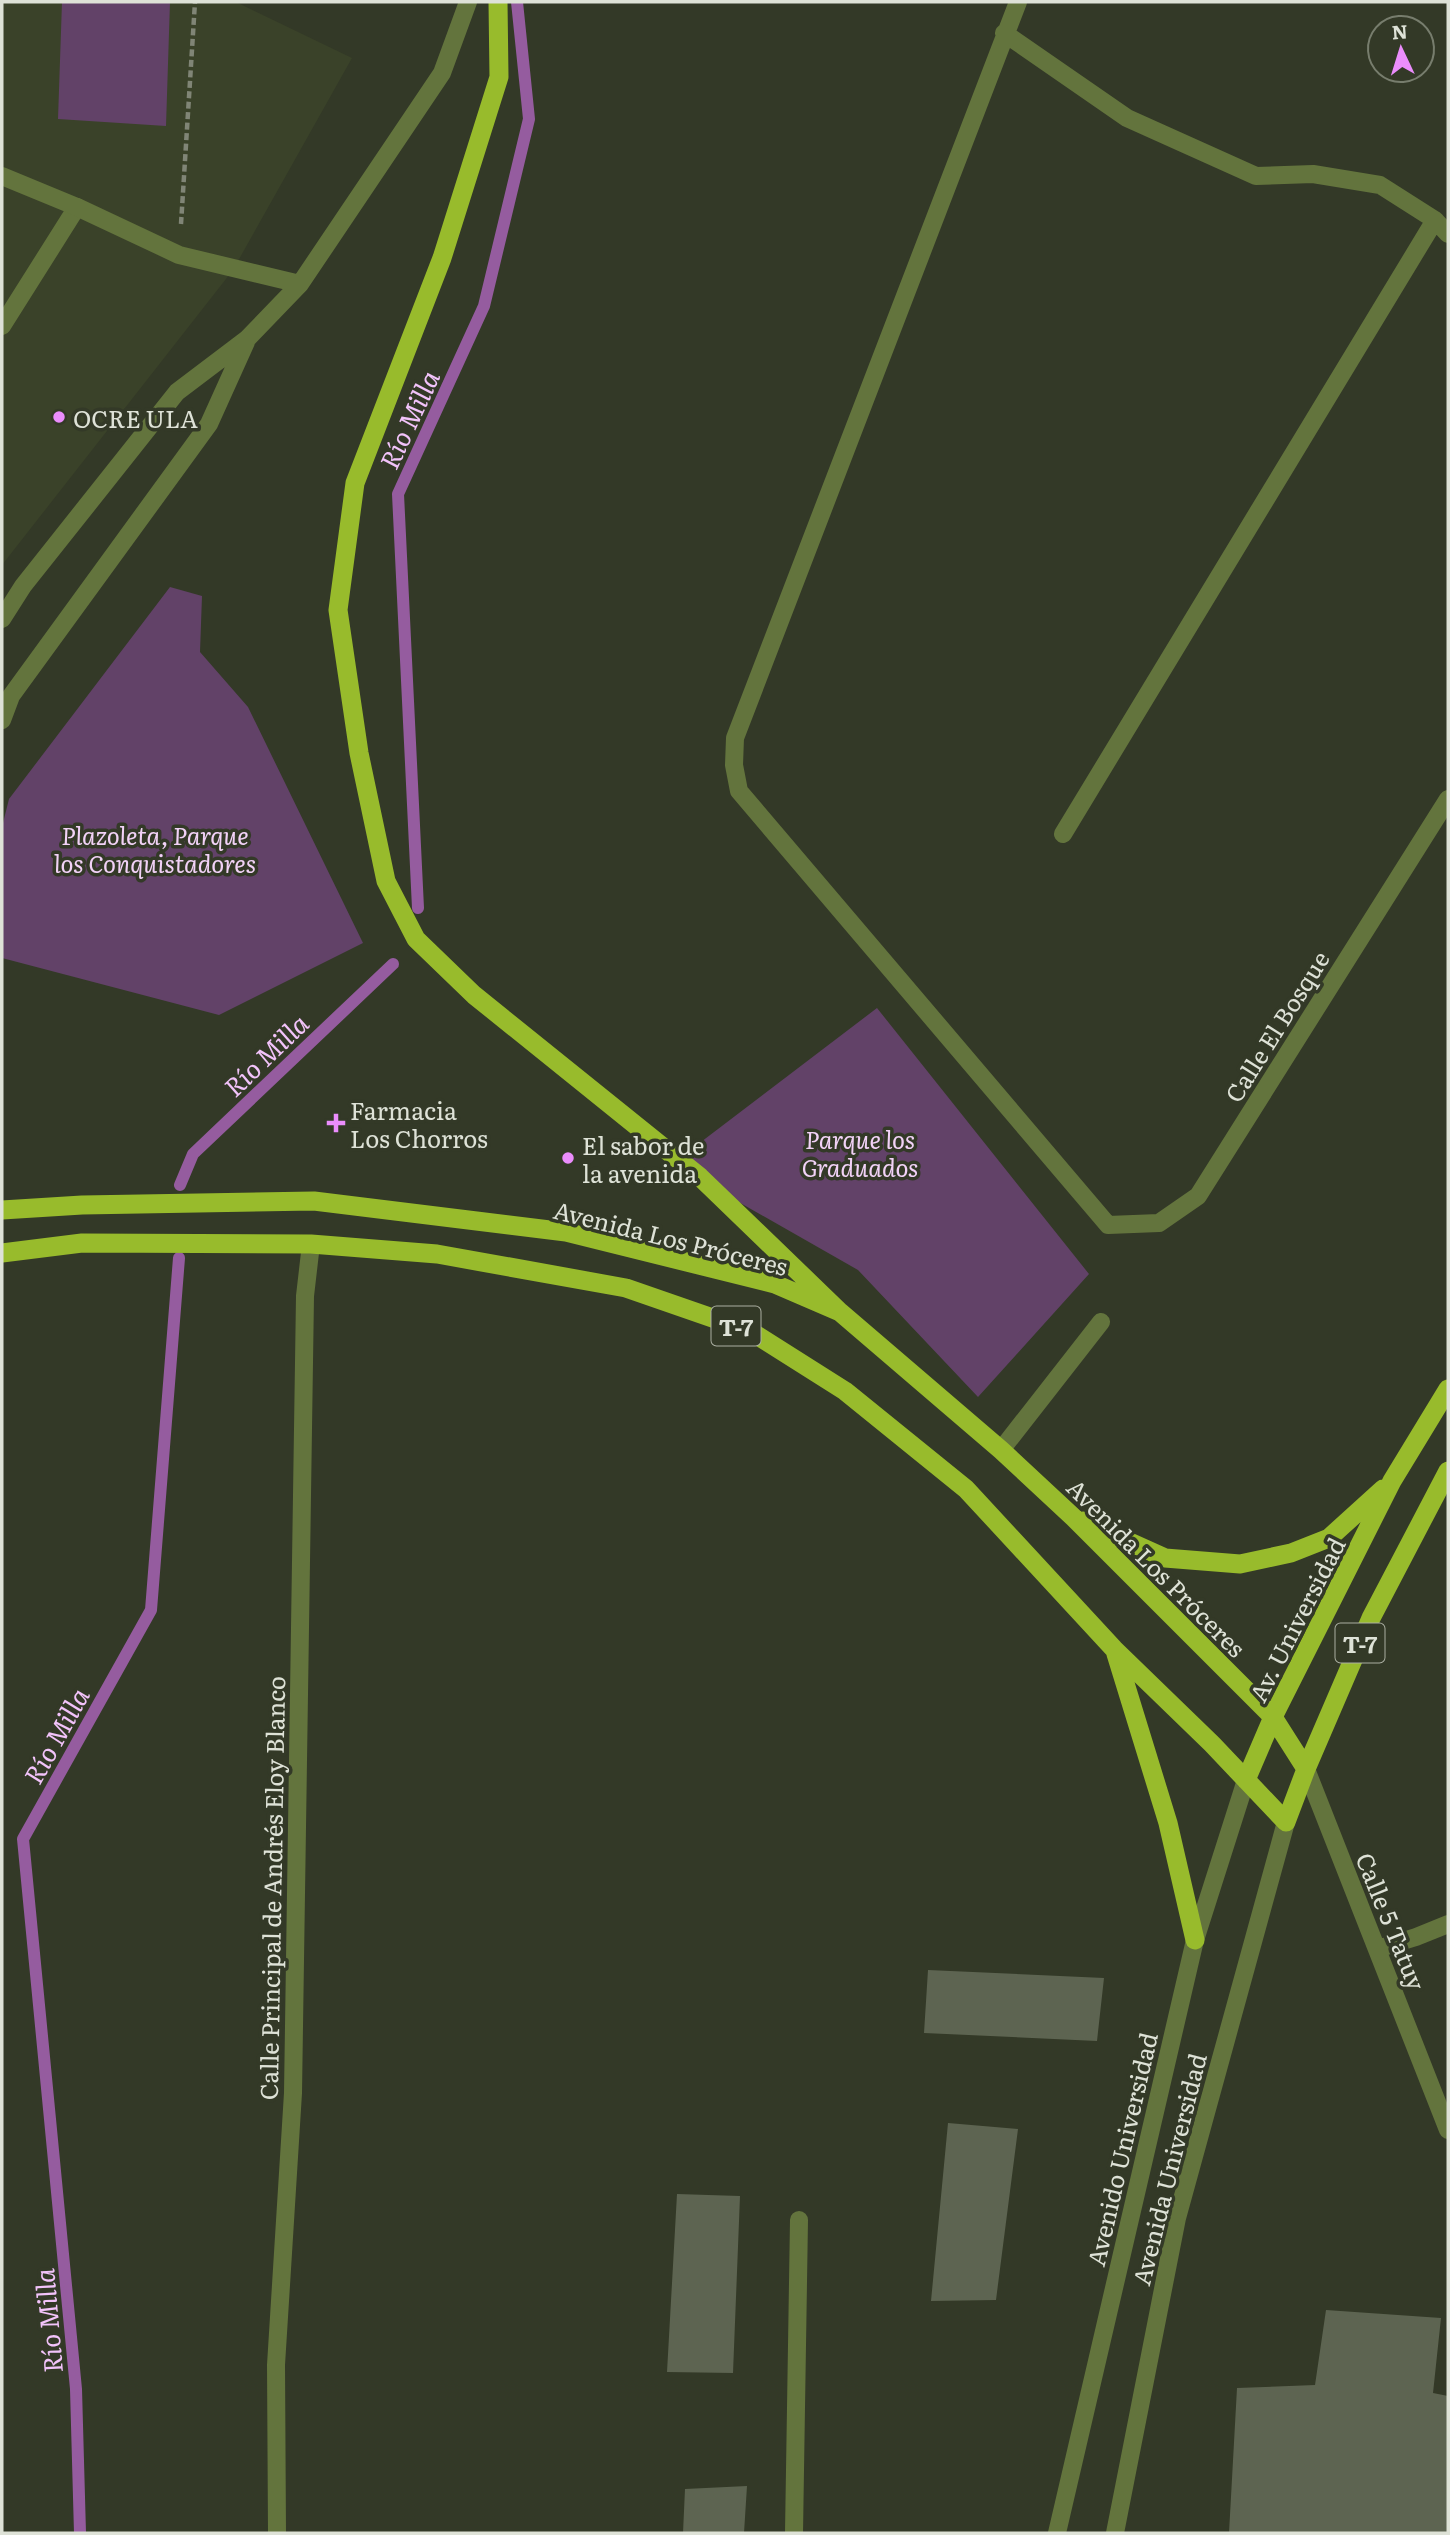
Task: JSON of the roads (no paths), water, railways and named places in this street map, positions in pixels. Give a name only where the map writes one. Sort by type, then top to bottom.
[{"type":"highway","points":[[498,2],[499,77],[442,258],[355,482],[338,610],[359,752],[386,881],[416,940],[496,1012],[700,1177],[840,1312]]},
{"type":"highway","name":"Avenida Los Próceres","points":[[2,1210],[82,1205],[314,1201],[566,1232],[775,1284],[840,1312],[1001,1450],[1073,1517],[1273,1717],[1306,1769]]},
{"type":"highway","name":"T-7","points":[[2,1253],[82,1243],[311,1244],[437,1254],[626,1288],[750,1331],[845,1391],[966,1489],[1114,1649],[1286,1822],[1371,1618],[1448,1471]]},
{"type":"highway","name":"T-7","points":[[1392,1481],[1448,1389]]},
{"type":"highway","points":[[1073,1517],[1165,1559],[1240,1564],[1291,1553],[1329,1538],[1392,1481]]},
{"type":"highway","name":"Av. Universidad","points":[[1246,1780],[1273,1717],[1392,1481]]},
{"type":"highway","points":[[1114,1649],[1168,1823],[1195,1940]]},
{"type":"street","points":[[2,619],[23,586],[177,392],[247,340],[300,284],[442,73],[468,2]]},
{"type":"street","points":[[1018,2],[1004,33],[1127,118],[1256,176],[1313,174],[1380,185],[1435,220],[1448,234]]},
{"type":"street","name":"Calle El Bosque","points":[[1004,33],[735,738],[734,765],[739,791],[1108,1225],[1159,1223],[1198,1196],[1448,799]]},
{"type":"street","points":[[2,176],[77,207],[179,255],[300,284]]},
{"type":"street","points":[[2,326],[77,207]]},
{"type":"street","points":[[1063,834],[1435,220]]},
{"type":"street","points":[[2,720],[11,696],[209,424],[247,340]]},
{"type":"street","name":"Calle Principal de Andrés Eloy Blanco","points":[[277,2533],[276,2365],[293,2093],[305,1296],[311,1244]]},
{"type":"street","points":[[1001,1450],[1101,1322]]},
{"type":"street","name":"Calle 5 Tatuy","points":[[1306,1769],[1448,2130]]},
{"type":"street","name":"Avenido Universidad","points":[[1057,2533],[1195,1940],[1246,1780]]},
{"type":"street","name":"Avenida Universidad","points":[[1115,2533],[1177,2218],[1286,1822]]},
{"type":"street","points":[[1377,1949],[1448,1924]]},
{"type":"street","points":[[794,2533],[799,2220]]},
{"type":"waterway","name":"Río Milla","points":[[418,908],[398,494],[484,306],[529,119],[517,2]]},
{"type":"waterway","name":"Río Milla","points":[[180,1185],[193,1154],[393,964]]},
{"type":"waterway","name":"Río Milla","points":[[80,2533],[76,2389],[23,1839],[151,1610],[179,1258]]},
{"type":"place","name":"OCRE ULA","points":[[59,417]]},
{"type":"place","name":"Farmacia Los Chorros","points":[[336,1123]]},
{"type":"place","name":"El sabor de la avenida","points":[[568,1158]]},
{"type":"park label","name":"Plazoleta, Parque los Conquistadores","points":[[155,848]]},
{"type":"park label","name":"Parque los Graduados","points":[[860,1152]]}]
